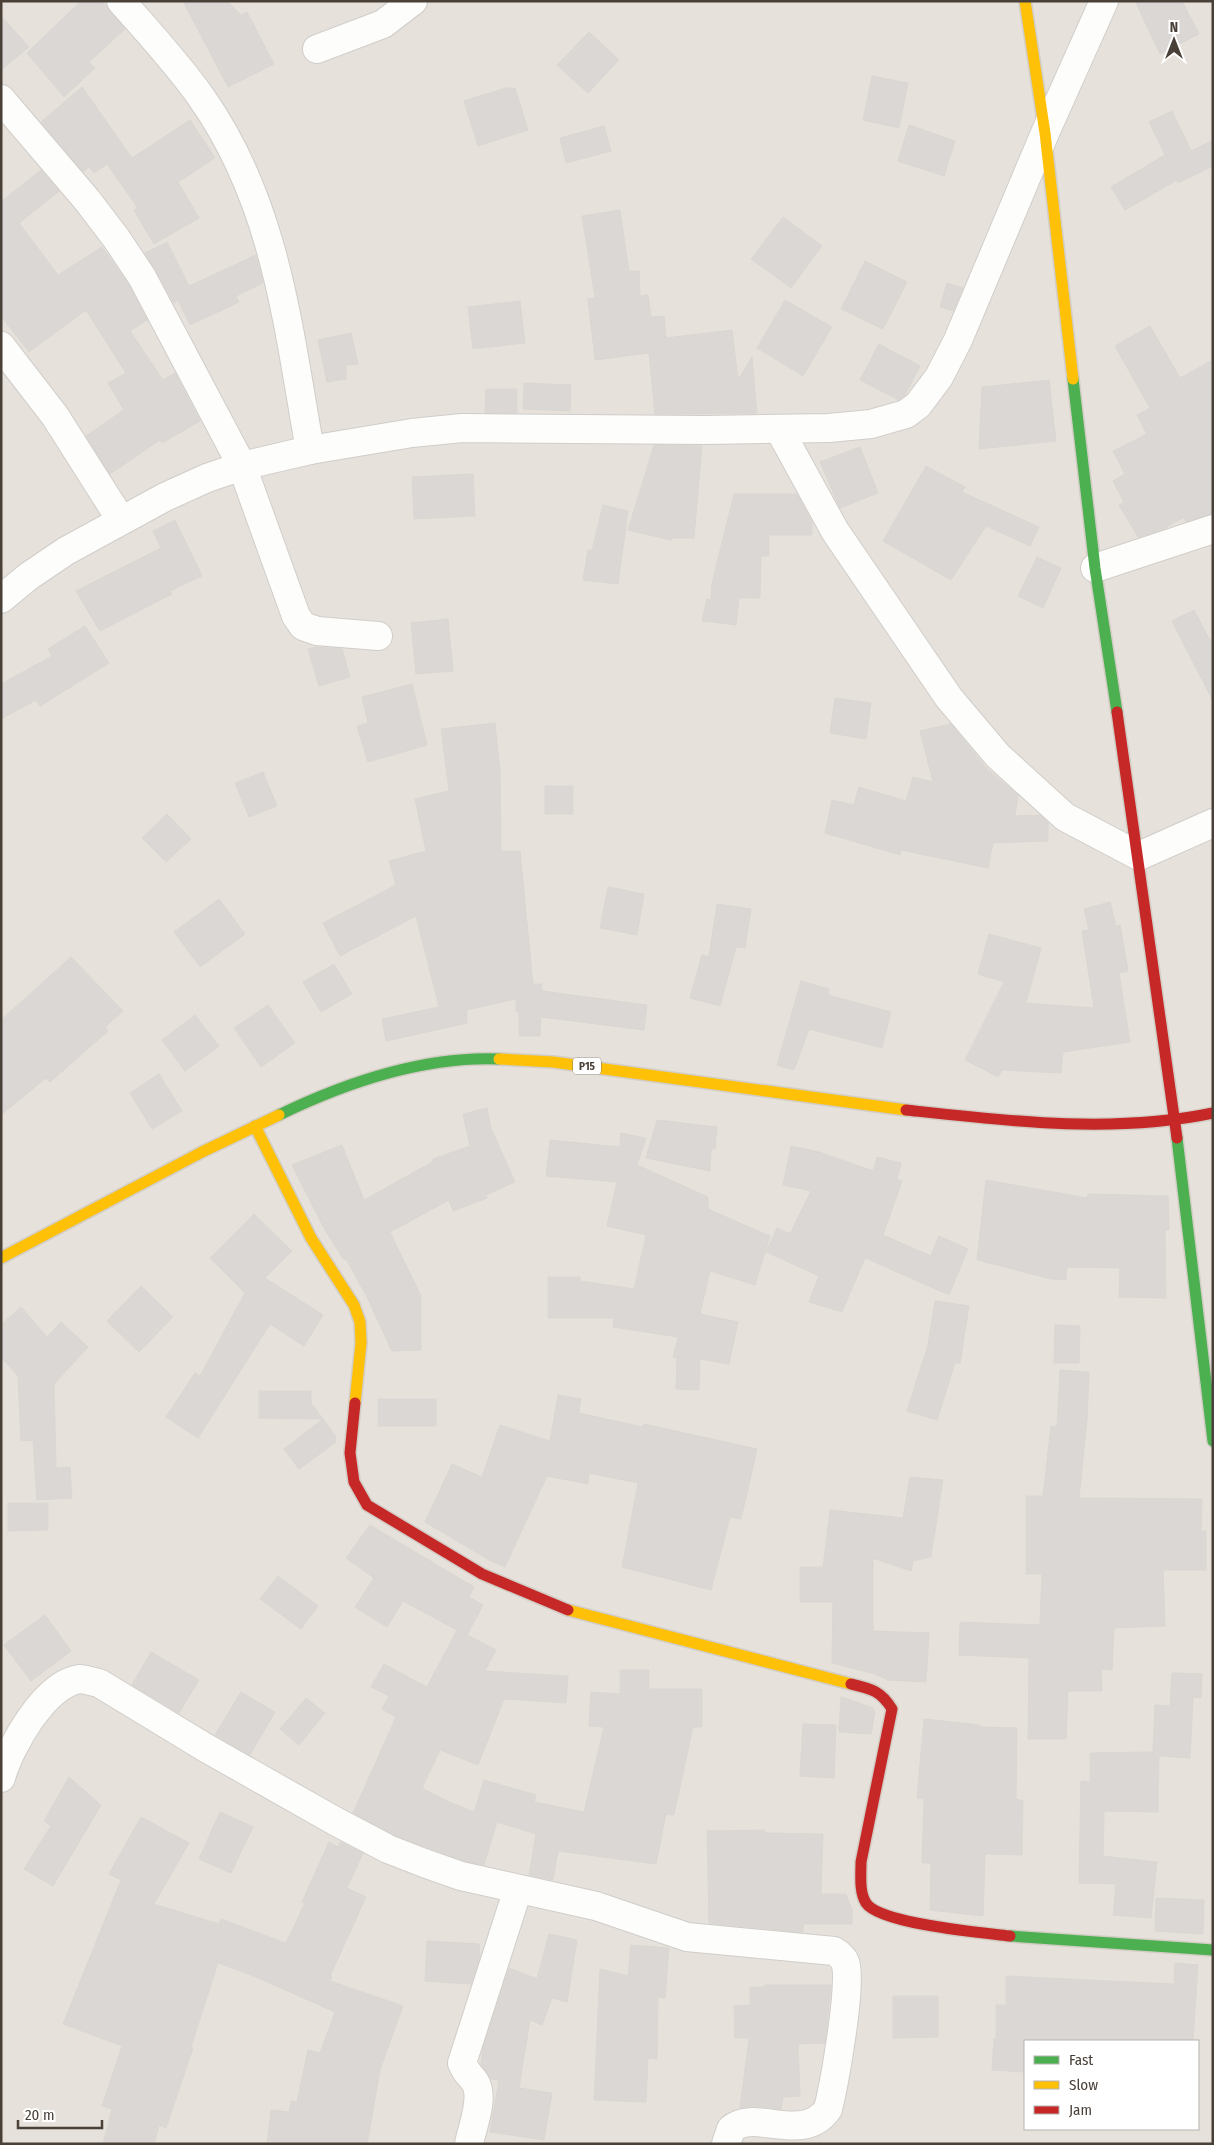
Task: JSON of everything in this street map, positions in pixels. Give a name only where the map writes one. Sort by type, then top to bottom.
[{"type":"street","points":[[121,1],[174,62],[202,99],[229,145],[250,187],[265,225],[275,263],[310,450]]},
{"type":"street","points":[[317,49],[382,24],[413,1]]},
{"type":"street","points":[[1025,1],[1045,133],[1095,568],[1139,856],[1175,1121],[1213,1441]]},
{"type":"street","points":[[1,599],[29,576],[66,551],[121,520],[198,482],[242,466],[310,450],[412,433],[462,428],[706,430],[779,428],[871,424],[906,414],[918,405],[939,377],[958,340],[1045,133],[1104,1]]},
{"type":"street","points":[[1,99],[86,200],[142,277],[242,466],[296,616],[303,626],[317,631],[378,636]]},
{"type":"street","points":[[1,346],[55,416],[121,520]]},
{"type":"street","points":[[779,428],[835,531],[949,698],[998,756],[1065,817],[1139,856]]},
{"type":"street","points":[[1095,568],[1213,529]]},
{"type":"street","points":[[1139,856],[1213,823]]},
{"type":"street","name":"P15","points":[[1,1258],[255,1126],[308,1102],[401,1069],[431,1062],[491,1059],[562,1063],[954,1116],[1015,1122],[1175,1121],[1213,1113]]},
{"type":"street","points":[[255,1126],[311,1238],[354,1305],[360,1322],[361,1343],[350,1453],[354,1482],[367,1505],[482,1574],[562,1608],[871,1689],[884,1696],[892,1709],[861,1862],[861,1883],[866,1904],[879,1914],[959,1931],[1213,1950]]},
{"type":"street","points":[[1,1778],[18,1740],[38,1709],[57,1689],[80,1679],[99,1683],[206,1748],[388,1849],[462,1876],[596,1906],[687,1936],[826,1950],[841,1956],[847,1969],[842,2029],[833,2090],[828,2109],[823,2117],[814,2124],[801,2127],[742,2123],[731,2129],[726,2144]]},
{"type":"street","points":[[469,2144],[479,2093],[475,2082],[467,2075],[462,2063],[518,1889]]},
{"type":"shaded area","points":[[1,1],[1213,1],[1213,2144],[1,2144]]},
{"type":"building","points":[[81,1],[102,1],[125,29],[89,62],[95,68],[64,97],[27,53]]},
{"type":"building","points":[[183,1],[227,1],[241,15],[247,12],[274,64],[228,87]]},
{"type":"building","points":[[1135,1],[1182,1],[1199,34],[1160,54]]},
{"type":"building","points":[[1,16],[29,47],[1,70]]},
{"type":"building","points":[[589,32],[619,60],[588,93],[557,65]]},
{"type":"building","points":[[872,76],[908,83],[899,128],[863,120]]},
{"type":"building","points":[[82,87],[132,158],[190,120],[215,158],[178,182],[199,218],[154,244],[134,210],[138,208],[107,164],[94,173],[89,167],[83,172],[41,122]]},
{"type":"building","points":[[506,88],[515,88],[528,130],[478,146],[464,101]]},
{"type":"building","points":[[1172,111],[1191,151],[1213,140],[1213,166],[1178,183],[1177,180],[1125,210],[1111,187],[1165,155],[1149,122]]},
{"type":"building","points":[[909,125],[955,141],[944,176],[898,161]]},
{"type":"building","points":[[604,126],[611,151],[566,163],[560,138]]},
{"type":"building","points":[[41,170],[59,191],[19,223],[58,275],[102,247],[129,285],[147,320],[130,331],[163,380],[175,373],[200,421],[162,443],[160,440],[110,474],[86,436],[124,410],[108,383],[126,373],[86,310],[29,352],[1,316],[1,199],[2,201]]},
{"type":"building","points":[[620,210],[629,271],[639,271],[640,296],[648,295],[651,317],[664,316],[666,338],[732,330],[738,380],[752,357],[757,413],[655,414],[649,353],[595,360],[588,299],[595,298],[582,216]]},
{"type":"building","points":[[783,217],[822,246],[791,288],[751,259]]},
{"type":"building","points":[[167,242],[189,286],[256,255],[263,283],[236,296],[239,302],[190,325],[178,300],[174,303],[145,253]]},
{"type":"building","points":[[865,261],[907,282],[883,329],[841,309]]},
{"type":"building","points":[[947,283],[963,288],[953,311],[940,307]]},
{"type":"building","points":[[785,300],[832,327],[803,376],[757,348]]},
{"type":"building","points":[[520,301],[525,343],[473,349],[468,307]]},
{"type":"building","points":[[1150,326],[1180,378],[1213,360],[1213,514],[1186,522],[1184,517],[1163,529],[1138,537],[1119,505],[1124,502],[1113,481],[1125,474],[1113,451],[1147,434],[1137,415],[1150,408],[1115,346]]},
{"type":"building","points":[[351,333],[358,364],[346,365],[346,379],[327,382],[318,340]]},
{"type":"building","points":[[879,344],[920,366],[905,395],[899,400],[860,380]]},
{"type":"building","points":[[1049,380],[1056,441],[979,449],[982,387]]},
{"type":"building","points":[[524,383],[571,385],[570,411],[523,409]]},
{"type":"building","points":[[486,389],[517,389],[517,413],[485,413]]},
{"type":"building","points":[[654,445],[702,446],[694,538],[672,538],[671,540],[628,530]]},
{"type":"building","points":[[860,447],[878,493],[840,508],[820,462]]},
{"type":"building","points":[[926,466],[965,487],[962,492],[1039,527],[1030,546],[986,526],[951,580],[883,541]]},
{"type":"building","points":[[473,474],[475,516],[414,519],[412,477]]},
{"type":"building","points":[[734,494],[797,494],[812,522],[812,535],[769,535],[769,556],[761,556],[760,598],[739,598],[736,625],[702,621],[707,599],[711,600],[712,583]]},
{"type":"building","points":[[603,505],[628,511],[618,584],[583,580],[588,550],[592,550]]},
{"type":"building","points":[[175,520],[202,576],[170,591],[172,594],[100,631],[76,591],[161,548],[153,531]]},
{"type":"building","points":[[1037,557],[1061,568],[1043,608],[1018,596]]},
{"type":"building","points":[[1194,610],[1213,646],[1213,701],[1172,621]]},
{"type":"building","points":[[448,619],[453,671],[416,674],[411,623]]},
{"type":"building","points":[[85,626],[109,663],[40,706],[36,700],[1,719],[1,684],[52,656],[48,649]]},
{"type":"building","points":[[316,647],[342,649],[350,677],[319,686],[308,649]]},
{"type":"building","points":[[412,684],[427,745],[368,762],[357,726],[368,723],[362,697]]},
{"type":"building","points":[[835,698],[871,703],[866,739],[830,733]]},
{"type":"building","points":[[495,723],[500,770],[501,851],[520,851],[533,984],[542,984],[542,991],[647,1005],[644,1030],[541,1017],[540,1036],[519,1036],[519,1012],[516,1012],[516,999],[467,1010],[467,1023],[386,1041],[382,1019],[439,1007],[416,916],[340,956],[323,923],[396,885],[389,861],[426,851],[415,799],[449,791],[441,729]]},
{"type":"building","points":[[951,724],[987,769],[1018,795],[1015,816],[1040,815],[1048,823],[1048,841],[993,843],[988,868],[901,850],[900,855],[825,833],[832,800],[854,805],[859,787],[906,801],[913,777],[933,782],[920,731]]},
{"type":"building","points":[[263,772],[277,806],[249,817],[235,783]]},
{"type":"building","points":[[545,786],[573,786],[573,814],[545,814]]},
{"type":"building","points":[[167,814],[191,839],[166,862],[142,838]]},
{"type":"building","points":[[608,887],[644,894],[637,935],[600,928]]},
{"type":"building","points":[[219,899],[245,934],[200,967],[174,932]]},
{"type":"building","points":[[1110,902],[1116,926],[1120,925],[1128,971],[1119,973],[1130,1042],[1063,1052],[1061,1073],[1002,1070],[998,1077],[965,1060],[1004,982],[978,974],[989,934],[1041,948],[1026,1003],[1094,1008],[1082,931],[1089,930],[1084,909]]},
{"type":"building","points":[[717,904],[751,909],[745,948],[736,947],[720,1006],[690,998],[702,955],[709,957]]},
{"type":"building","points":[[71,957],[123,1011],[105,1027],[108,1031],[50,1082],[46,1078],[1,1115],[1,1020]]},
{"type":"building","points":[[334,964],[352,994],[321,1012],[303,982]]},
{"type":"building","points":[[801,981],[829,989],[828,995],[891,1012],[882,1048],[809,1029],[794,1070],[777,1065]]},
{"type":"building","points":[[268,1005],[295,1043],[261,1067],[234,1028]]},
{"type":"building","points":[[195,1015],[219,1046],[185,1071],[162,1040]]},
{"type":"building","points":[[159,1074],[182,1111],[152,1129],[130,1093]]},
{"type":"building","points":[[487,1108],[491,1128],[515,1182],[486,1195],[487,1198],[453,1211],[449,1200],[390,1232],[421,1296],[421,1350],[392,1351],[367,1297],[346,1259],[344,1260],[325,1230],[292,1165],[342,1145],[364,1200],[434,1161],[433,1159],[470,1146],[463,1114]]},
{"type":"building","points":[[657,1120],[717,1127],[715,1149],[711,1149],[710,1171],[646,1158]]},
{"type":"building","points":[[621,1133],[646,1138],[637,1165],[708,1197],[708,1209],[770,1236],[755,1285],[710,1271],[700,1314],[738,1322],[729,1364],[700,1359],[699,1390],[676,1389],[677,1358],[673,1357],[678,1337],[613,1327],[614,1318],[548,1318],[548,1277],[580,1277],[580,1281],[634,1289],[646,1235],[607,1226],[617,1182],[546,1176],[550,1140],[620,1147]]},
{"type":"building","points":[[791,1146],[819,1152],[873,1171],[877,1157],[901,1163],[897,1179],[902,1181],[883,1235],[931,1256],[939,1236],[968,1249],[949,1295],[865,1258],[842,1312],[809,1302],[819,1276],[766,1252],[777,1228],[790,1234],[811,1191],[783,1185]]},
{"type":"building","points":[[986,1180],[1087,1198],[1088,1194],[1168,1196],[1169,1230],[1165,1230],[1166,1298],[1119,1297],[1120,1268],[1067,1267],[1066,1280],[1051,1279],[977,1260]]},
{"type":"building","points":[[254,1214],[292,1251],[265,1278],[323,1315],[304,1346],[270,1324],[198,1438],[166,1417],[195,1373],[200,1376],[245,1293],[210,1258]]},
{"type":"building","points":[[141,1286],[173,1317],[139,1352],[107,1321]]},
{"type":"building","points":[[935,1301],[969,1306],[960,1363],[955,1363],[937,1420],[907,1411],[928,1345]]},
{"type":"building","points":[[21,1307],[47,1337],[61,1322],[88,1347],[54,1384],[56,1468],[70,1467],[72,1498],[37,1500],[33,1440],[21,1441],[18,1376],[1,1357],[1,1325]]},
{"type":"building","points":[[1055,1325],[1080,1326],[1079,1363],[1054,1363]]},
{"type":"building","points":[[1060,1370],[1089,1372],[1087,1419],[1079,1498],[1202,1499],[1201,1531],[1206,1531],[1206,1570],[1163,1570],[1165,1626],[1114,1628],[1112,1670],[1101,1669],[1102,1691],[1068,1691],[1066,1739],[1028,1739],[1029,1658],[959,1655],[960,1622],[1040,1625],[1042,1574],[1026,1574],[1026,1496],[1043,1496],[1051,1426],[1057,1427]]},
{"type":"building","points":[[259,1391],[311,1391],[311,1403],[323,1419],[259,1418]]},
{"type":"building","points":[[558,1395],[581,1399],[579,1413],[643,1427],[644,1424],[757,1449],[741,1519],[730,1517],[711,1590],[622,1567],[638,1483],[589,1473],[588,1484],[547,1476],[505,1567],[489,1560],[425,1522],[452,1464],[482,1477],[500,1425],[550,1441]]},
{"type":"building","points":[[378,1399],[436,1399],[436,1426],[378,1426]]},
{"type":"building","points":[[323,1419],[336,1437],[335,1443],[299,1469],[284,1449]]},
{"type":"building","points":[[910,1477],[943,1480],[931,1557],[913,1561],[911,1571],[873,1558],[873,1631],[929,1633],[926,1682],[888,1680],[875,1674],[832,1663],[833,1602],[800,1602],[800,1567],[823,1567],[830,1510],[903,1518]]},
{"type":"building","points":[[8,1503],[48,1503],[48,1530],[8,1531]]},
{"type":"building","points":[[370,1525],[474,1587],[469,1597],[483,1605],[467,1635],[496,1650],[485,1671],[568,1676],[566,1703],[504,1699],[478,1765],[440,1750],[422,1788],[447,1801],[474,1812],[484,1780],[536,1795],[534,1802],[584,1812],[604,1727],[589,1726],[591,1692],[620,1694],[620,1670],[649,1670],[649,1689],[702,1689],[702,1727],[693,1727],[674,1815],[666,1814],[656,1864],[558,1851],[553,1880],[529,1875],[536,1834],[497,1822],[484,1865],[465,1861],[394,1835],[353,1813],[396,1717],[382,1709],[389,1696],[371,1687],[384,1664],[427,1687],[457,1630],[403,1601],[387,1627],[355,1607],[374,1578],[346,1558]]},
{"type":"building","points":[[278,1576],[318,1606],[301,1629],[260,1599]]},
{"type":"building","points":[[45,1615],[71,1651],[31,1681],[4,1645]]},
{"type":"building","points":[[151,1652],[199,1680],[179,1713],[132,1685]]},
{"type":"building","points":[[1172,1673],[1202,1674],[1201,1698],[1193,1697],[1190,1758],[1159,1756],[1158,1812],[1104,1811],[1103,1856],[1157,1862],[1151,1918],[1113,1915],[1116,1884],[1079,1883],[1081,1781],[1090,1782],[1090,1753],[1153,1752],[1155,1705],[1170,1706]]},
{"type":"building","points":[[241,1692],[275,1712],[250,1755],[215,1735]]},
{"type":"building","points":[[841,1697],[873,1708],[875,1712],[871,1734],[839,1732]]},
{"type":"building","points":[[306,1698],[325,1713],[299,1745],[280,1729]]},
{"type":"building","points":[[924,1719],[980,1725],[980,1727],[1017,1728],[1016,1799],[1023,1801],[1022,1855],[985,1854],[983,1916],[930,1910],[931,1863],[922,1863],[924,1799],[917,1798]]},
{"type":"building","points":[[803,1724],[836,1725],[834,1778],[800,1776]]},
{"type":"building","points":[[69,1777],[101,1805],[53,1886],[24,1869],[51,1826],[44,1821]]},
{"type":"building","points":[[220,1812],[253,1827],[231,1873],[199,1859]]},
{"type":"building","points":[[141,1817],[189,1843],[154,1904],[219,1924],[221,1919],[286,1943],[305,1903],[302,1902],[329,1842],[338,1847],[340,1842],[363,1853],[347,1888],[366,1897],[330,1976],[332,1977],[330,1981],[403,2006],[380,2070],[367,2144],[267,2144],[271,2110],[289,2112],[291,2101],[297,2102],[308,2050],[320,2053],[335,2012],[256,1977],[218,1963],[191,2047],[193,2048],[166,2128],[159,2125],[154,2144],[103,2144],[112,2109],[102,2106],[122,2046],[63,2024],[121,1880],[109,1874]]},
{"type":"building","points":[[764,1830],[765,1833],[823,1834],[821,1894],[846,1894],[852,1910],[852,1924],[803,1924],[803,1932],[798,1932],[709,1923],[707,1831]]},
{"type":"building","points":[[1156,1898],[1204,1900],[1203,1934],[1155,1931]]},
{"type":"building","points":[[549,1934],[577,1940],[567,2002],[552,1998],[542,2025],[530,2020],[519,2088],[552,2093],[544,2140],[490,2132],[499,2080],[491,2079],[481,2064],[483,2048],[509,1968],[537,1979]]},
{"type":"building","points":[[427,1941],[479,1944],[480,1957],[471,1984],[425,1981]]},
{"type":"building","points":[[631,1945],[669,1948],[665,1998],[658,1997],[657,2059],[648,2058],[646,2102],[594,2100],[600,1969],[628,1976]]},
{"type":"building","points":[[1175,1963],[1198,1965],[1193,2040],[1024,2040],[1024,2072],[992,2070],[994,2039],[996,2039],[996,2005],[1006,2005],[1006,1976],[1174,1984]]},
{"type":"building","points":[[765,1985],[831,1985],[825,2043],[798,2044],[800,2096],[783,2097],[781,2109],[754,2106],[740,2108],[749,2038],[735,2038],[734,2006],[750,2005],[750,1987],[765,1987]]},
{"type":"building","points":[[893,1996],[938,1996],[938,2037],[893,2038]]},
{"type":"traffic: fast","points":[[1073,379],[1095,568],[1117,712]]},
{"type":"traffic: fast","points":[[279,1115],[331,1092],[386,1074],[442,1062],[499,1059]]},
{"type":"traffic: fast","points":[[1177,1138],[1213,1441]]},
{"type":"traffic: fast","points":[[1010,1936],[1213,1950]]},
{"type":"traffic: slow","points":[[1025,1],[1045,133],[1073,379]]},
{"type":"traffic: slow","points":[[499,1059],[553,1062],[906,1110]]},
{"type":"traffic: slow","points":[[1,1258],[202,1152],[279,1115]]},
{"type":"traffic: slow","points":[[255,1126],[311,1238],[354,1305],[360,1322],[361,1343],[355,1403]]},
{"type":"traffic: slow","points":[[568,1610],[851,1684]]},
{"type":"traffic: jam","points":[[1117,712],[1177,1138]]},
{"type":"traffic: jam","points":[[906,1110],[1060,1124],[1137,1123],[1213,1113]]},
{"type":"traffic: jam","points":[[355,1403],[350,1453],[354,1482],[367,1505],[482,1574],[568,1610]]},
{"type":"traffic: jam","points":[[851,1684],[865,1687],[880,1694],[892,1709],[861,1862],[861,1889],[866,1903],[875,1910],[891,1917],[911,1922],[1010,1936]]}]
